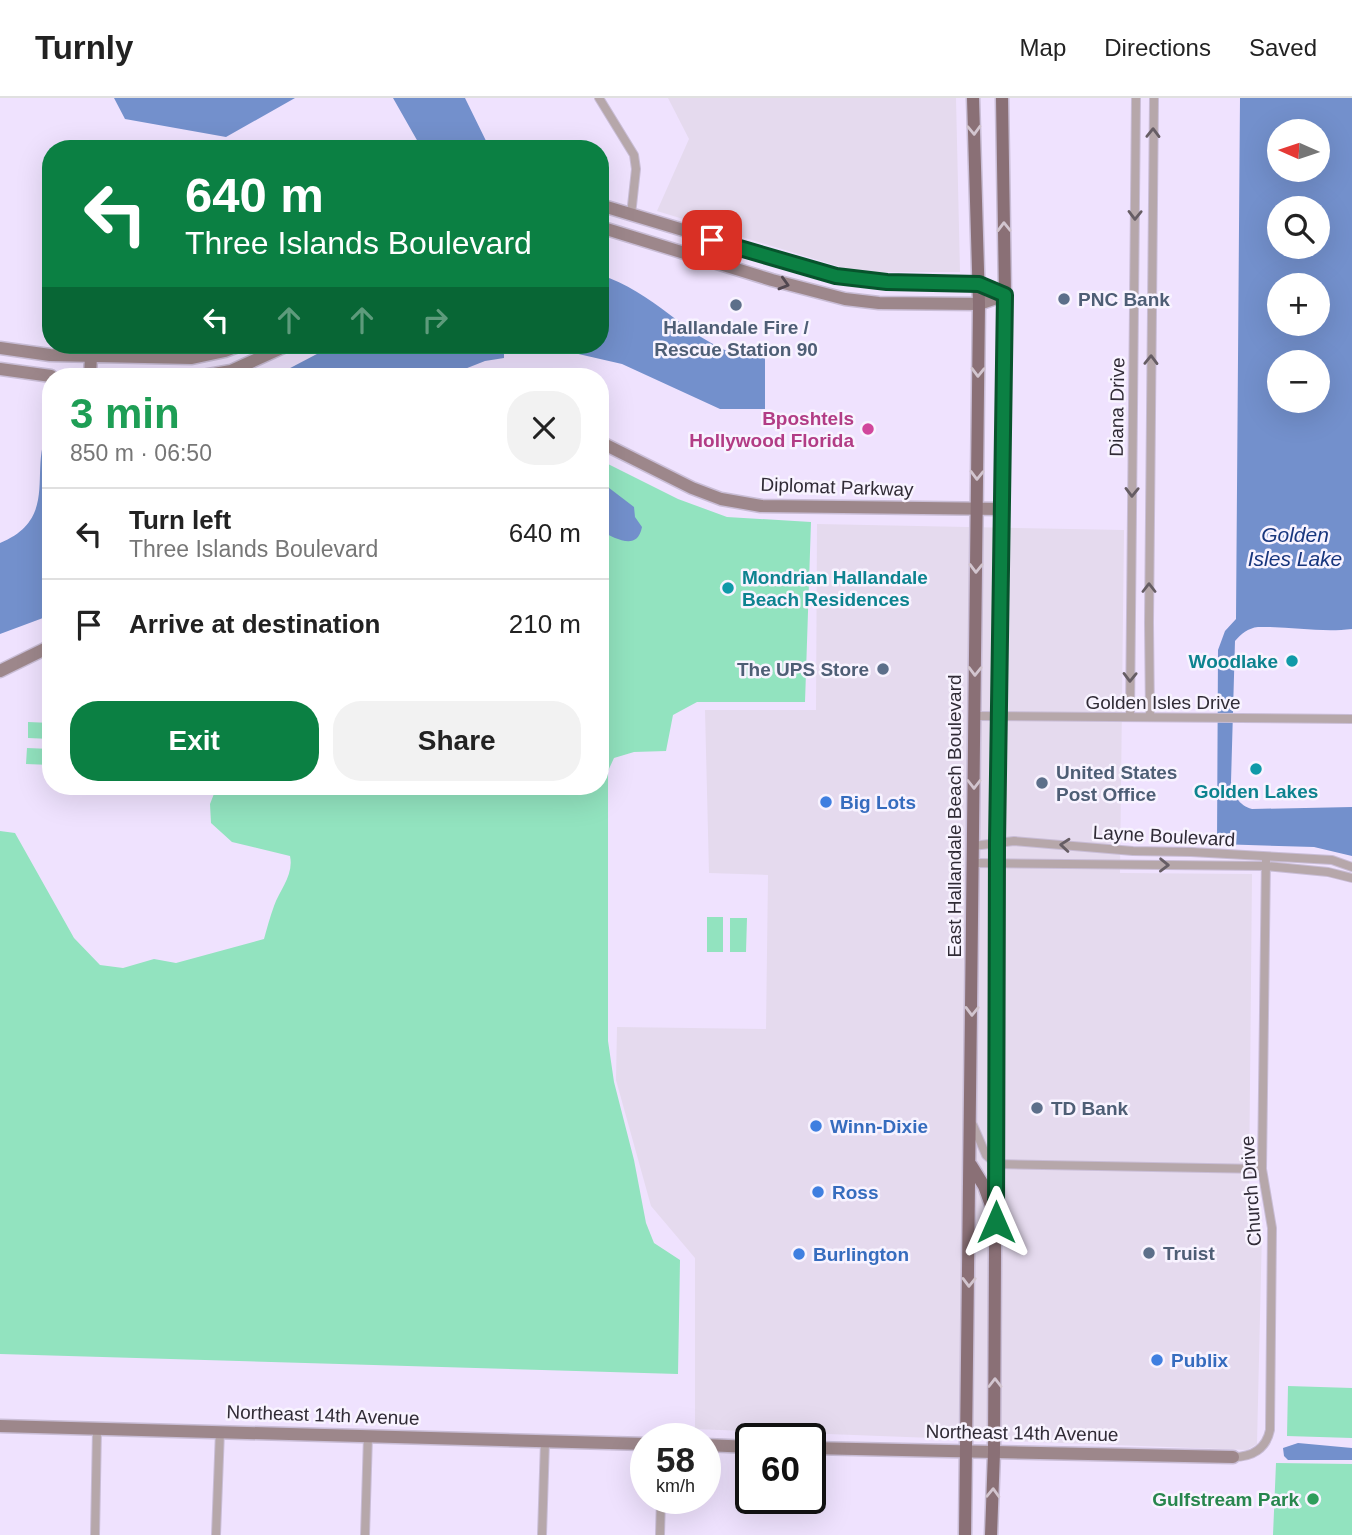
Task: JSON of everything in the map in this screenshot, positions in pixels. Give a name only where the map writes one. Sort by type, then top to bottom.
[{"type":"main road","name":"East Hallandale Beach Boulevard","points":[[965,1535],[979,304],[973,98]]},
{"type":"main road","points":[[991,1535],[1005,295],[1002,98]]},
{"type":"main road","points":[[971,1165],[985,1186],[996,1222]]},
{"type":"street","points":[[599,98],[634,155],[636,169],[631,215]]},
{"type":"street","name":"Diana Drive","points":[[1130,717],[1136,98]]},
{"type":"street","name":"Diana Drive","points":[[1150,717],[1154,98]]},
{"type":"street","points":[[1136,170],[1153,169]]},
{"type":"street","points":[[609,208],[836,276],[887,282],[979,284],[1005,295]]},
{"type":"street","points":[[609,230],[825,295],[879,303],[979,304],[1005,295]]},
{"type":"street","points":[[0,348],[34,354],[91,356],[192,358],[211,354]]},
{"type":"street","points":[[32,375],[34,354]]},
{"type":"street","points":[[238,368],[268,354]]},
{"type":"street","points":[[90,368],[91,356]]},
{"type":"street","points":[[0,369],[42,376]]},
{"type":"street","name":"Diplomat Parkway","points":[[609,446],[692,488],[721,499],[769,507],[1003,509]]},
{"type":"street","points":[[0,671],[42,650]]},
{"type":"street","name":"Golden Isles Drive","points":[[974,716],[1352,719]]},
{"type":"street","name":"Layne Boulevard","points":[[974,846],[1014,841],[1266,862],[1352,878]]},
{"type":"street","name":"Layne Boulevard","points":[[974,863],[1332,860],[1352,867]]},
{"type":"street","name":"Church Drive","points":[[1233,1457],[1243,1457],[1259,1450],[1265,1445],[1270,1430],[1272,1228],[1262,1169],[1266,862]]},
{"type":"street","points":[[971,1118],[986,1155],[996,1164],[1262,1169]]},
{"type":"street","name":"Northeast 14th Avenue","points":[[0,1426],[630,1444]]},
{"type":"street","points":[[95,1535],[97,1429]]},
{"type":"street","points":[[216,1535],[219,1431]]},
{"type":"street","points":[[365,1535],[368,1436]]},
{"type":"street","points":[[542,1535],[545,1441]]},
{"type":"street","name":"Northeast 14th Avenue","points":[[826,1448],[1233,1457]]},
{"type":"street","points":[[660,1535],[661,1514]]},
{"type":"shaded area","points":[[668,98],[956,98],[960,272],[857,272],[657,211],[689,139]]},
{"type":"shaded area","points":[[817,524],[1124,530],[1120,873],[1252,874],[1249,1189],[1262,1231],[1257,1444],[1247,1450],[826,1434],[826,1423],[735,1423],[735,1431],[721,1430],[721,1423],[695,1423],[695,1258],[651,1206],[616,1080],[617,1027],[766,1029],[768,875],[709,873],[705,710],[816,710]]},
{"type":"green space","points":[[609,464],[678,499],[727,517],[811,522],[805,702],[697,702],[673,715],[666,751],[634,752],[614,758],[609,769]]},
{"type":"green space","points":[[28,722],[42,723],[42,739],[28,738]]},
{"type":"green space","points":[[27,748],[42,749],[42,765],[26,764]]},
{"type":"green space","points":[[214,795],[608,795],[608,1041],[614,1082],[634,1160],[646,1223],[654,1243],[680,1260],[678,1374],[0,1354],[0,831],[15,833],[74,938],[100,965],[123,968],[154,959],[176,963],[264,939],[274,906],[290,869],[290,856],[232,842],[211,823],[210,804]]},
{"type":"green space","points":[[707,917],[723,917],[723,952],[707,952]]},
{"type":"green space","points":[[730,918],[747,918],[746,952],[730,952]]},
{"type":"green space","points":[[1288,1386],[1352,1388],[1352,1438],[1287,1436]]},
{"type":"green space","name":"Gulfstream Park","points":[[1276,1463],[1352,1464],[1352,1535],[1273,1535]]},
{"type":"water","points":[[114,98],[295,98],[226,137],[125,119]]},
{"type":"water","points":[[393,98],[465,98],[486,140],[417,140]]},
{"type":"water","name":"Golden Isles Lake","points":[[1240,98],[1352,98],[1352,629],[1258,627],[1245,632],[1235,641],[1231,782],[1237,799],[1252,809],[1352,807],[1352,856],[1314,847],[1217,844],[1218,650],[1225,631],[1236,619]]},
{"type":"water","points":[[609,278],[637,292],[719,347],[740,356],[765,357],[765,409],[720,409],[622,364],[578,354],[609,354]]},
{"type":"water","points":[[317,354],[504,354],[504,358],[467,368],[290,368]]},
{"type":"water","points":[[42,452],[42,618],[0,634],[0,543],[19,532],[31,519],[37,505]]},
{"type":"water","points":[[609,488],[634,507],[635,517],[642,527],[636,539],[619,539],[609,535]]},
{"type":"water","points":[[1298,1443],[1352,1448],[1352,1460],[1288,1460],[1284,1456],[1283,1448]]},
{"type":"place","name":"PNC Bank","points":[[1064,299]]},
{"type":"place","name":"Hallandale Fire / Rescue Station 90","points":[[736,305]]},
{"type":"place","name":"Bposhtels Hollywood Florida","points":[[868,429]]},
{"type":"place","name":"Mondrian Hallandale Beach Residences","points":[[728,588]]},
{"type":"place","name":"Woodlake","points":[[1292,661]]},
{"type":"place","name":"The UPS Store","points":[[883,669]]},
{"type":"place","name":"Golden Lakes","points":[[1256,769]]},
{"type":"place","name":"United States Post Office","points":[[1042,783]]},
{"type":"place","name":"Big Lots","points":[[826,802]]},
{"type":"place","name":"TD Bank","points":[[1037,1108]]},
{"type":"place","name":"Winn-Dixie","points":[[816,1126]]},
{"type":"place","name":"Ross","points":[[818,1192]]},
{"type":"place","name":"Truist","points":[[1149,1253]]},
{"type":"place","name":"Burlington","points":[[799,1254]]},
{"type":"place","name":"Publix","points":[[1157,1360]]},
{"type":"place","name":"Gulfstream Park","points":[[1313,1499]]},
{"type":"route","points":[[712,240],[836,276],[865,281],[979,284],[1005,295],[997,843],[996,1222]]}]
